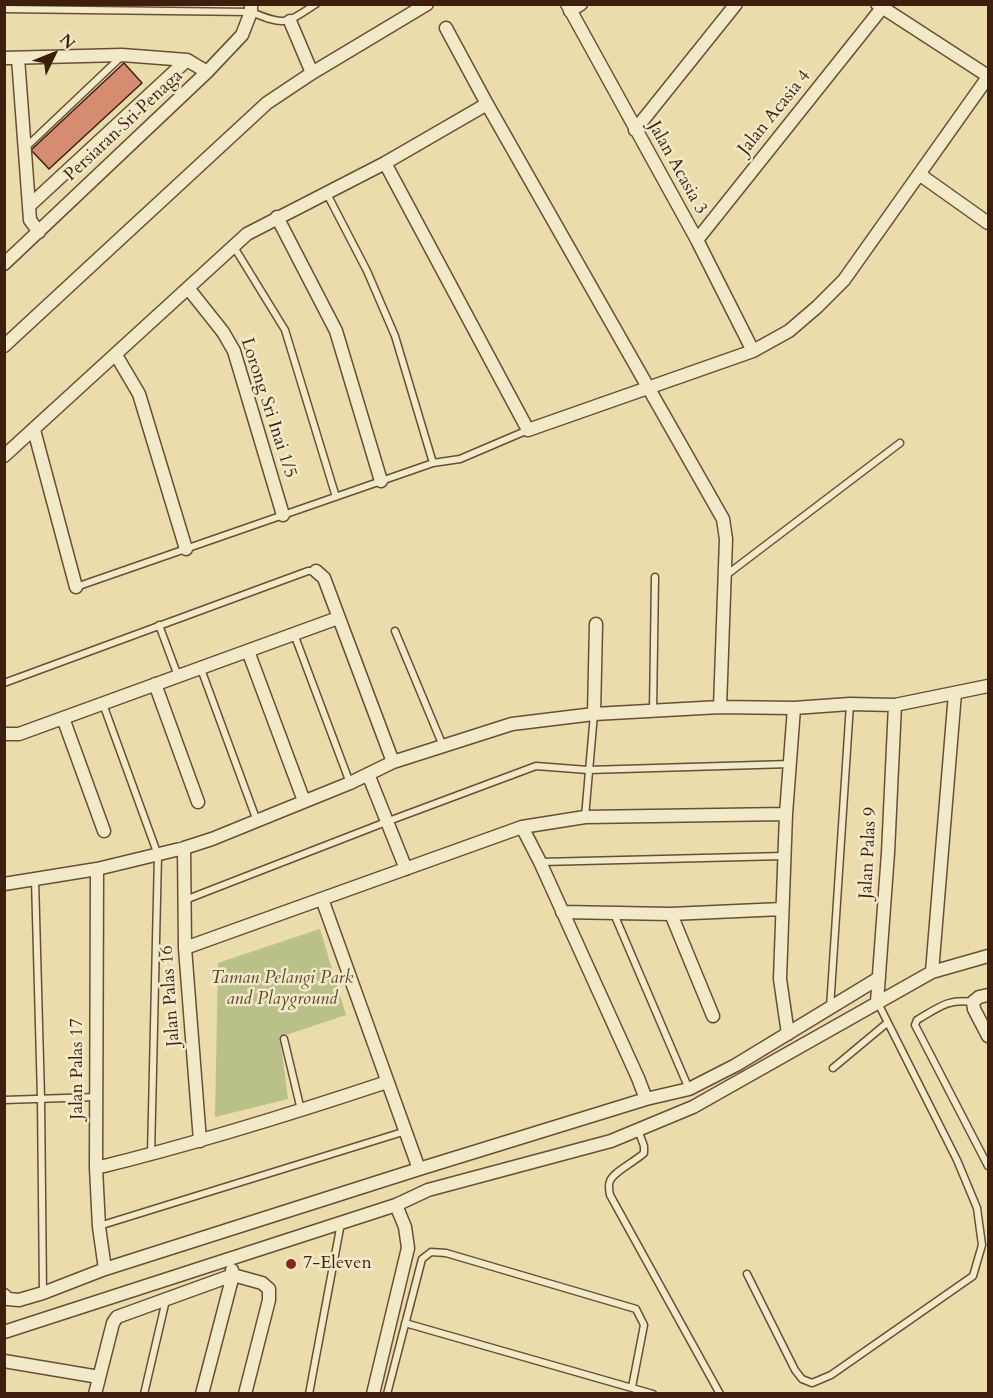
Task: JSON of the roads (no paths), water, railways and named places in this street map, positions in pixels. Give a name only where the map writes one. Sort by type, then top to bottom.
[{"type":"street","points":[[4,346],[267,103],[312,73],[427,4]]},
{"type":"street","points":[[635,130],[736,4]]},
{"type":"street","points":[[385,163],[528,430],[753,351],[789,331],[817,308],[844,280],[988,77],[879,6]]},
{"type":"street","name":"Jalan Acasia 4","points":[[697,240],[879,6]]},
{"type":"street","name":"Jalan Acasia 3","points":[[573,7],[635,130],[697,240],[753,351]]},
{"type":"street","name":"Persiaran Sri Penaga","points":[[4,264],[207,72],[242,35],[251,8]]},
{"type":"street","points":[[290,21],[312,73]]},
{"type":"street","points":[[446,28],[723,519],[726,539],[720,707]]},
{"type":"street","points":[[4,58],[122,55],[187,60],[207,72]]},
{"type":"street","points":[[18,58],[30,220],[39,232]]},
{"type":"street","points":[[29,206],[187,60]]},
{"type":"street","points":[[4,456],[247,234],[385,163],[487,104]]},
{"type":"street","points":[[919,174],[988,223]]},
{"type":"street","points":[[277,217],[336,330],[381,481]]},
{"type":"street","name":"Lorong Sri Inai 1/5","points":[[188,288],[223,332],[234,351],[283,515]]},
{"type":"street","points":[[116,355],[139,394],[186,549]]},
{"type":"street","points":[[34,430],[76,587]]},
{"type":"street","points":[[316,571],[324,578],[393,762]]},
{"type":"street","points":[[4,734],[19,734],[338,618]]},
{"type":"street","points":[[594,714],[596,624]]},
{"type":"street","points":[[248,651],[304,801]]},
{"type":"street","points":[[155,684],[198,802]]},
{"type":"street","points":[[4,884],[97,869],[184,848],[350,783],[393,762],[512,724],[594,714],[720,707],[794,708],[849,704],[895,705],[988,686]]},
{"type":"street","points":[[932,972],[955,693]]},
{"type":"street","name":"Jalan Palas 9","points":[[877,1002],[895,705]]},
{"type":"street","points":[[788,1034],[780,979],[786,814],[794,708]]},
{"type":"street","points":[[63,718],[104,831]]},
{"type":"street","points":[[368,774],[406,869]]},
{"type":"street","points":[[185,948],[522,827],[585,817],[786,814]]},
{"type":"street","points":[[522,827],[540,862],[646,1099]]},
{"type":"street","name":"Jalan Palas 16","points":[[184,848],[185,948],[200,1141]]},
{"type":"street","name":"Jalan Palas 17","points":[[97,869],[96,1168],[99,1227],[105,1269]]},
{"type":"street","points":[[322,899],[419,1169]]},
{"type":"street","points":[[562,912],[671,914],[782,909]]},
{"type":"street","points":[[671,914],[713,1016]]},
{"type":"street","points":[[4,1332],[396,1205],[428,1190],[611,1141],[693,1107],[932,972],[988,956]]},
{"type":"street","points":[[6,1297],[19,1300],[43,1293],[105,1269],[419,1169],[646,1099],[689,1089],[736,1065],[879,978]]},
{"type":"street","points":[[988,995],[974,1002],[974,1009],[988,1036]]},
{"type":"street","points":[[96,1168],[200,1141],[387,1082]]},
{"type":"street","points":[[373,1394],[408,1248],[405,1227],[396,1205]]},
{"type":"street","points":[[202,1394],[233,1275],[231,1258]]},
{"type":"street","points":[[95,1394],[113,1323],[117,1317],[233,1275],[262,1283],[269,1290],[269,1300],[245,1394]]},
{"type":"street","points":[[4,1360],[99,1377]]},
{"type":"lane","points":[[4,9],[251,8],[273,21],[290,21],[316,4]]},
{"type":"lane","points":[[25,148],[122,55]]},
{"type":"lane","points":[[327,192],[367,271],[394,336],[433,463]]},
{"type":"lane","points":[[233,246],[285,330],[336,497]]},
{"type":"lane","points":[[76,587],[433,463],[460,459],[528,430]]},
{"type":"lane","points":[[725,577],[900,443]]},
{"type":"lane","points":[[4,683],[159,625],[316,571]]},
{"type":"lane","points":[[653,711],[655,577]]},
{"type":"lane","points":[[159,625],[178,676]]},
{"type":"lane","points":[[395,631],[443,746]]},
{"type":"lane","points":[[294,634],[350,783]]},
{"type":"lane","points":[[200,668],[257,820]]},
{"type":"lane","points":[[102,704],[158,855],[151,1155]]},
{"type":"lane","points":[[830,1009],[849,704]]},
{"type":"lane","points":[[585,817],[594,714]]},
{"type":"lane","points":[[185,900],[536,766],[588,770],[791,764]]},
{"type":"lane","points":[[540,862],[784,856]]},
{"type":"lane","points":[[35,879],[43,1293]]},
{"type":"lane","points":[[614,913],[689,1089]]},
{"type":"lane","points":[[974,1002],[959,999],[950,1001],[917,1020],[915,1025],[988,1166]]},
{"type":"lane","points":[[747,1274],[795,1370],[802,1379],[812,1383],[831,1375],[973,1276],[982,1245],[977,1208],[957,1160],[877,1002]]},
{"type":"lane","points":[[833,1068],[887,1023]]},
{"type":"lane","points":[[284,1040],[301,1111]]},
{"type":"lane","points":[[4,1100],[96,1098]]},
{"type":"lane","points":[[638,1130],[644,1153],[612,1177],[608,1183],[610,1195],[720,1394]]},
{"type":"lane","points":[[99,1227],[406,1131]]},
{"type":"lane","points":[[309,1394],[341,1223]]},
{"type":"lane","points":[[387,1394],[422,1258],[431,1252],[446,1253],[636,1309],[644,1325],[632,1387]]},
{"type":"lane","points":[[144,1394],[166,1300]]},
{"type":"lane","points":[[405,1323],[653,1394]]},
{"type":"place","name":"7-Eleven","points":[[291,1264]]},
{"type":"park label","name":"Taman Pelangi Park and Playground","points":[[282,989]]}]
